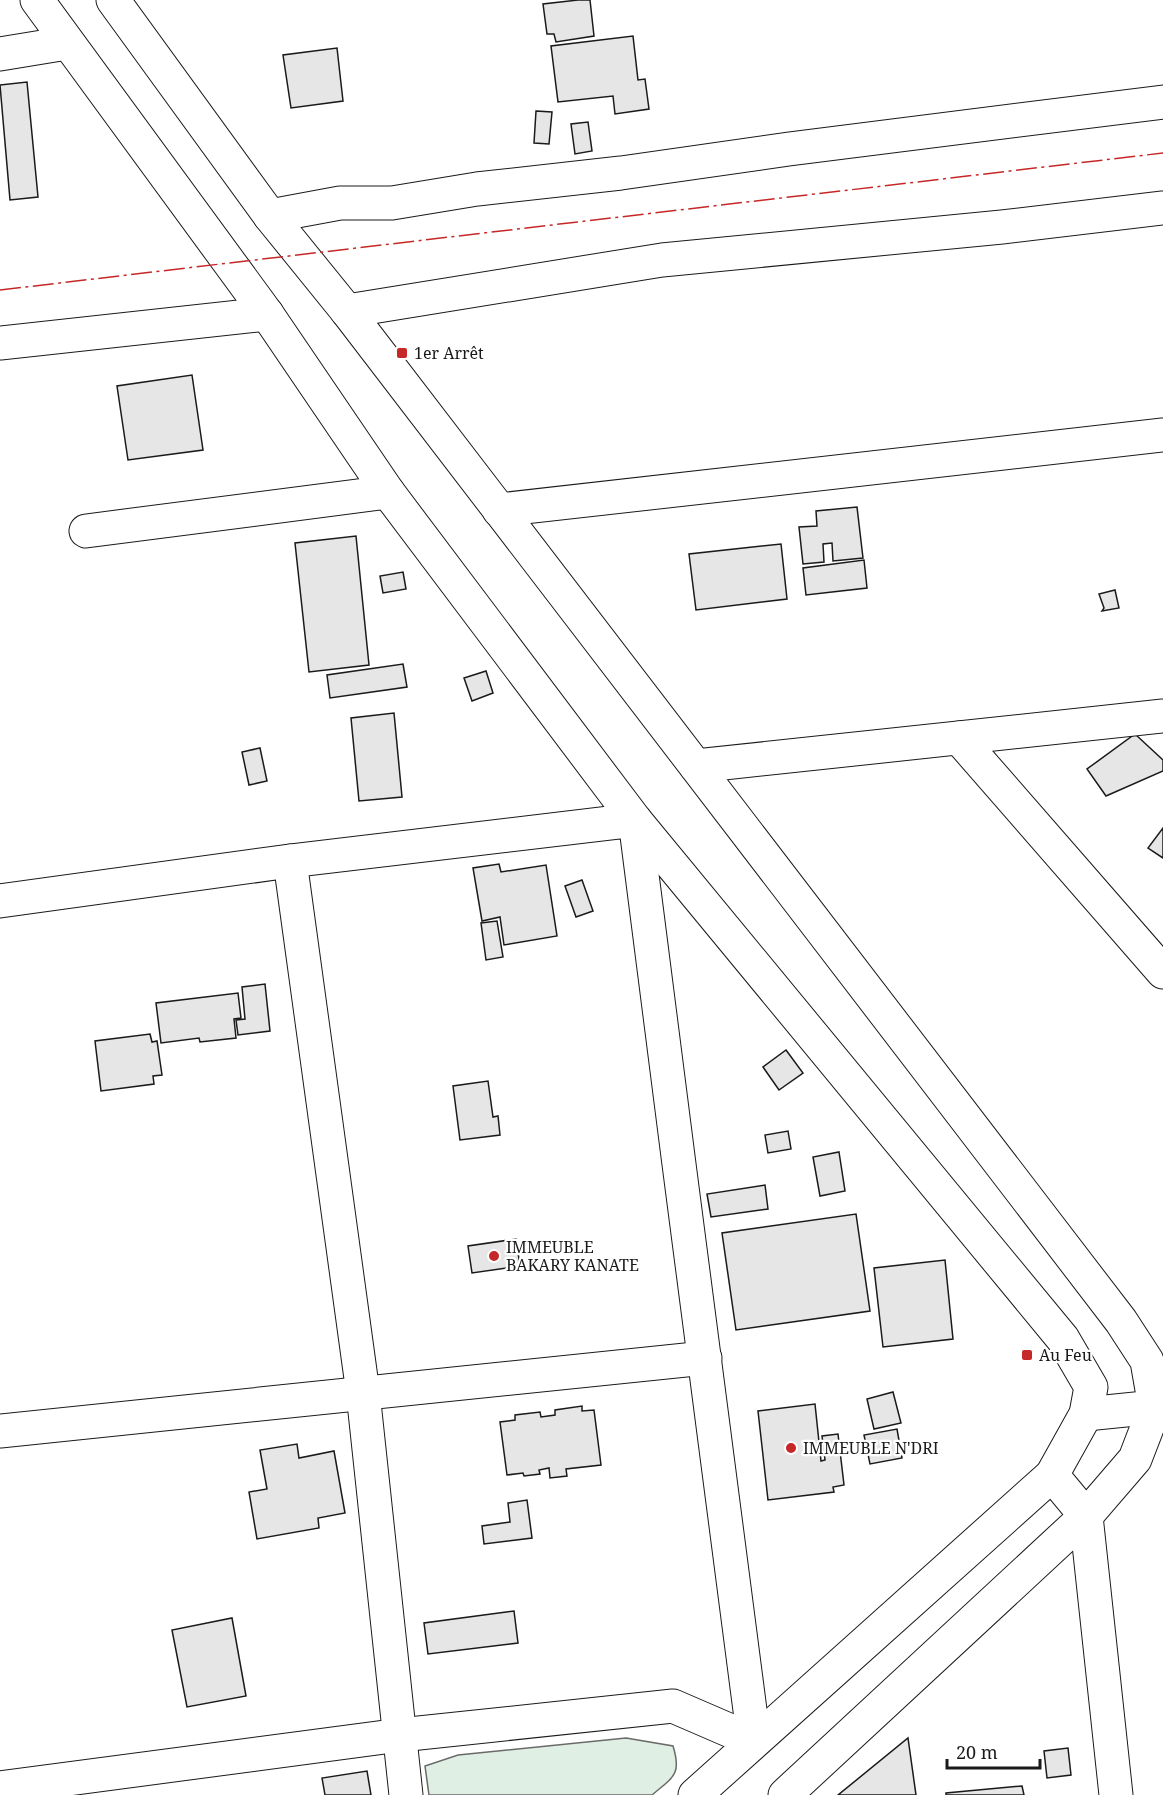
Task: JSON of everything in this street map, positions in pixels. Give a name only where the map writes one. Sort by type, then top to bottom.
[{"type":"street","points":[[37,0],[267,314],[388,492],[635,820],[1063,1339],[1091,1387],[1086,1414],[1052,1475],[695,1795]]},
{"type":"street","points":[[113,0],[270,216],[347,311],[696,766],[1121,1321],[1147,1361],[1159,1404],[1135,1460],[1086,1516],[785,1795]]},
{"type":"street","points":[[0,54],[68,43]]},
{"type":"street","points":[[270,216],[340,203],[392,203],[477,189],[621,173],[789,149],[1163,102]]},
{"type":"street","points":[[347,311],[662,260],[1002,227],[1163,208]]},
{"type":"street","points":[[0,343],[267,314]]},
{"type":"street","points":[[499,510],[1163,435]]},
{"type":"street","points":[[86,531],[388,492]]},
{"type":"street","points":[[696,766],[1163,716]]},
{"type":"street","points":[[959,738],[1163,972]]},
{"type":"street","points":[[0,901],[290,861],[635,820]]},
{"type":"street","points":[[635,820],[705,1358],[721,1500],[754,1741]]},
{"type":"street","points":[[290,861],[363,1393],[406,1795]]},
{"type":"street","points":[[0,1431],[705,1358]]},
{"type":"street","points":[[1086,1414],[1159,1404]]},
{"type":"street","points":[[1052,1475],[1086,1516],[1116,1795]]},
{"type":"street","points":[[0,1788],[400,1735],[673,1706],[754,1741]]},
{"type":"green space","points":[[626,1738],[673,1746],[676,1756],[674,1775],[652,1795],[429,1795],[425,1766],[458,1755]]},
{"type":"building","points":[[590,0],[594,36],[556,42],[554,34],[547,34],[543,4]]},
{"type":"building","points":[[633,36],[638,80],[645,79],[649,109],[615,114],[613,96],[558,102],[551,46]]},
{"type":"building","points":[[337,48],[343,101],[291,108],[283,55]]},
{"type":"building","points":[[27,82],[38,197],[10,200],[0,85]]},
{"type":"building","points":[[536,111],[552,112],[549,144],[534,143]]},
{"type":"building","points":[[588,122],[592,151],[575,154],[571,124]]},
{"type":"building","points":[[192,375],[203,450],[128,460],[117,386]]},
{"type":"building","points":[[857,507],[863,558],[833,561],[832,543],[823,544],[824,562],[803,564],[799,527],[817,526],[816,511]]},
{"type":"building","points":[[356,536],[369,665],[309,672],[295,543]]},
{"type":"building","points":[[781,544],[787,599],[696,610],[689,554]]},
{"type":"building","points":[[864,560],[867,588],[806,595],[803,568]]},
{"type":"building","points":[[403,572],[406,589],[383,593],[380,576]]},
{"type":"building","points":[[1115,590],[1119,608],[1102,611],[1104,608],[1099,594]]},
{"type":"building","points":[[403,664],[407,687],[330,698],[327,675]]},
{"type":"building","points":[[486,671],[493,693],[472,701],[464,678]]},
{"type":"building","points":[[394,713],[402,797],[359,801],[351,718]]},
{"type":"building","points":[[1135,734],[1163,760],[1163,771],[1106,796],[1087,769]]},
{"type":"building","points":[[260,748],[267,781],[249,785],[242,752]]},
{"type":"building","points":[[1163,828],[1163,858],[1148,848]]},
{"type":"building","points":[[499,864],[501,872],[546,865],[557,936],[504,945],[500,917],[482,921],[473,868]]},
{"type":"building","points":[[582,880],[593,911],[576,917],[565,886]]},
{"type":"building","points":[[497,921],[503,957],[486,960],[481,923]]},
{"type":"building","points":[[265,984],[270,1031],[238,1035],[236,1020],[245,1019],[242,987]]},
{"type":"building","points":[[238,993],[241,1018],[234,1019],[236,1038],[200,1042],[199,1038],[161,1043],[156,1003]]},
{"type":"building","points":[[150,1034],[152,1042],[157,1041],[162,1075],[153,1076],[154,1084],[101,1091],[95,1041]]},
{"type":"building","points":[[786,1050],[803,1073],[779,1090],[763,1067]]},
{"type":"building","points":[[488,1081],[493,1117],[498,1116],[500,1135],[460,1140],[453,1086]]},
{"type":"building","points":[[788,1131],[791,1149],[768,1153],[765,1135]]},
{"type":"building","points":[[839,1152],[845,1191],[820,1196],[813,1157]]},
{"type":"building","points":[[765,1185],[768,1209],[711,1217],[707,1194]]},
{"type":"building","points":[[856,1214],[870,1311],[736,1330],[722,1233]]},
{"type":"building","name":"IMMEUBLE BAKARY KANATE","points":[[516,1239],[520,1266],[472,1273],[468,1246]]},
{"type":"building","points":[[945,1260],[953,1339],[883,1347],[874,1268]]},
{"type":"building","points":[[893,1392],[901,1423],[874,1429],[867,1399]]},
{"type":"building","name":"IMMEUBLE N'DRI","points":[[815,1404],[821,1461],[825,1460],[822,1436],[838,1434],[844,1485],[833,1487],[834,1492],[768,1500],[758,1411]]},
{"type":"building","points":[[582,1406],[582,1411],[594,1410],[601,1465],[566,1469],[567,1476],[550,1478],[549,1468],[539,1470],[540,1474],[507,1475],[500,1422],[515,1420],[515,1415],[540,1412],[541,1417],[555,1415],[555,1410]]},
{"type":"building","points":[[897,1429],[902,1458],[870,1464],[864,1435]]},
{"type":"building","points":[[297,1444],[299,1458],[334,1451],[345,1513],[318,1518],[319,1528],[257,1539],[249,1492],[267,1489],[260,1450]]},
{"type":"building","points":[[527,1500],[532,1538],[484,1544],[482,1526],[510,1522],[508,1503]]},
{"type":"building","points":[[514,1611],[518,1643],[428,1654],[424,1623]]},
{"type":"building","points":[[232,1618],[246,1696],[187,1707],[172,1630]]},
{"type":"building","points":[[908,1738],[916,1795],[838,1795]]},
{"type":"building","points":[[1068,1748],[1071,1775],[1047,1778],[1044,1751]]},
{"type":"building","points":[[367,1771],[371,1795],[325,1795],[322,1778]]},
{"type":"building","points":[[1022,1786],[1024,1795],[946,1795],[946,1793]]},
{"type":"power","points":[[0,290],[1163,153]]},
{"type":"place","name":"1er Arrêt","points":[[402,353]]},
{"type":"place","name":"IMMEUBLE BAKARY KANATE","points":[[494,1256]]},
{"type":"place","name":"Au Feu","points":[[1027,1355]]},
{"type":"place","name":"IMMEUBLE N'DRI","points":[[791,1448]]}]
